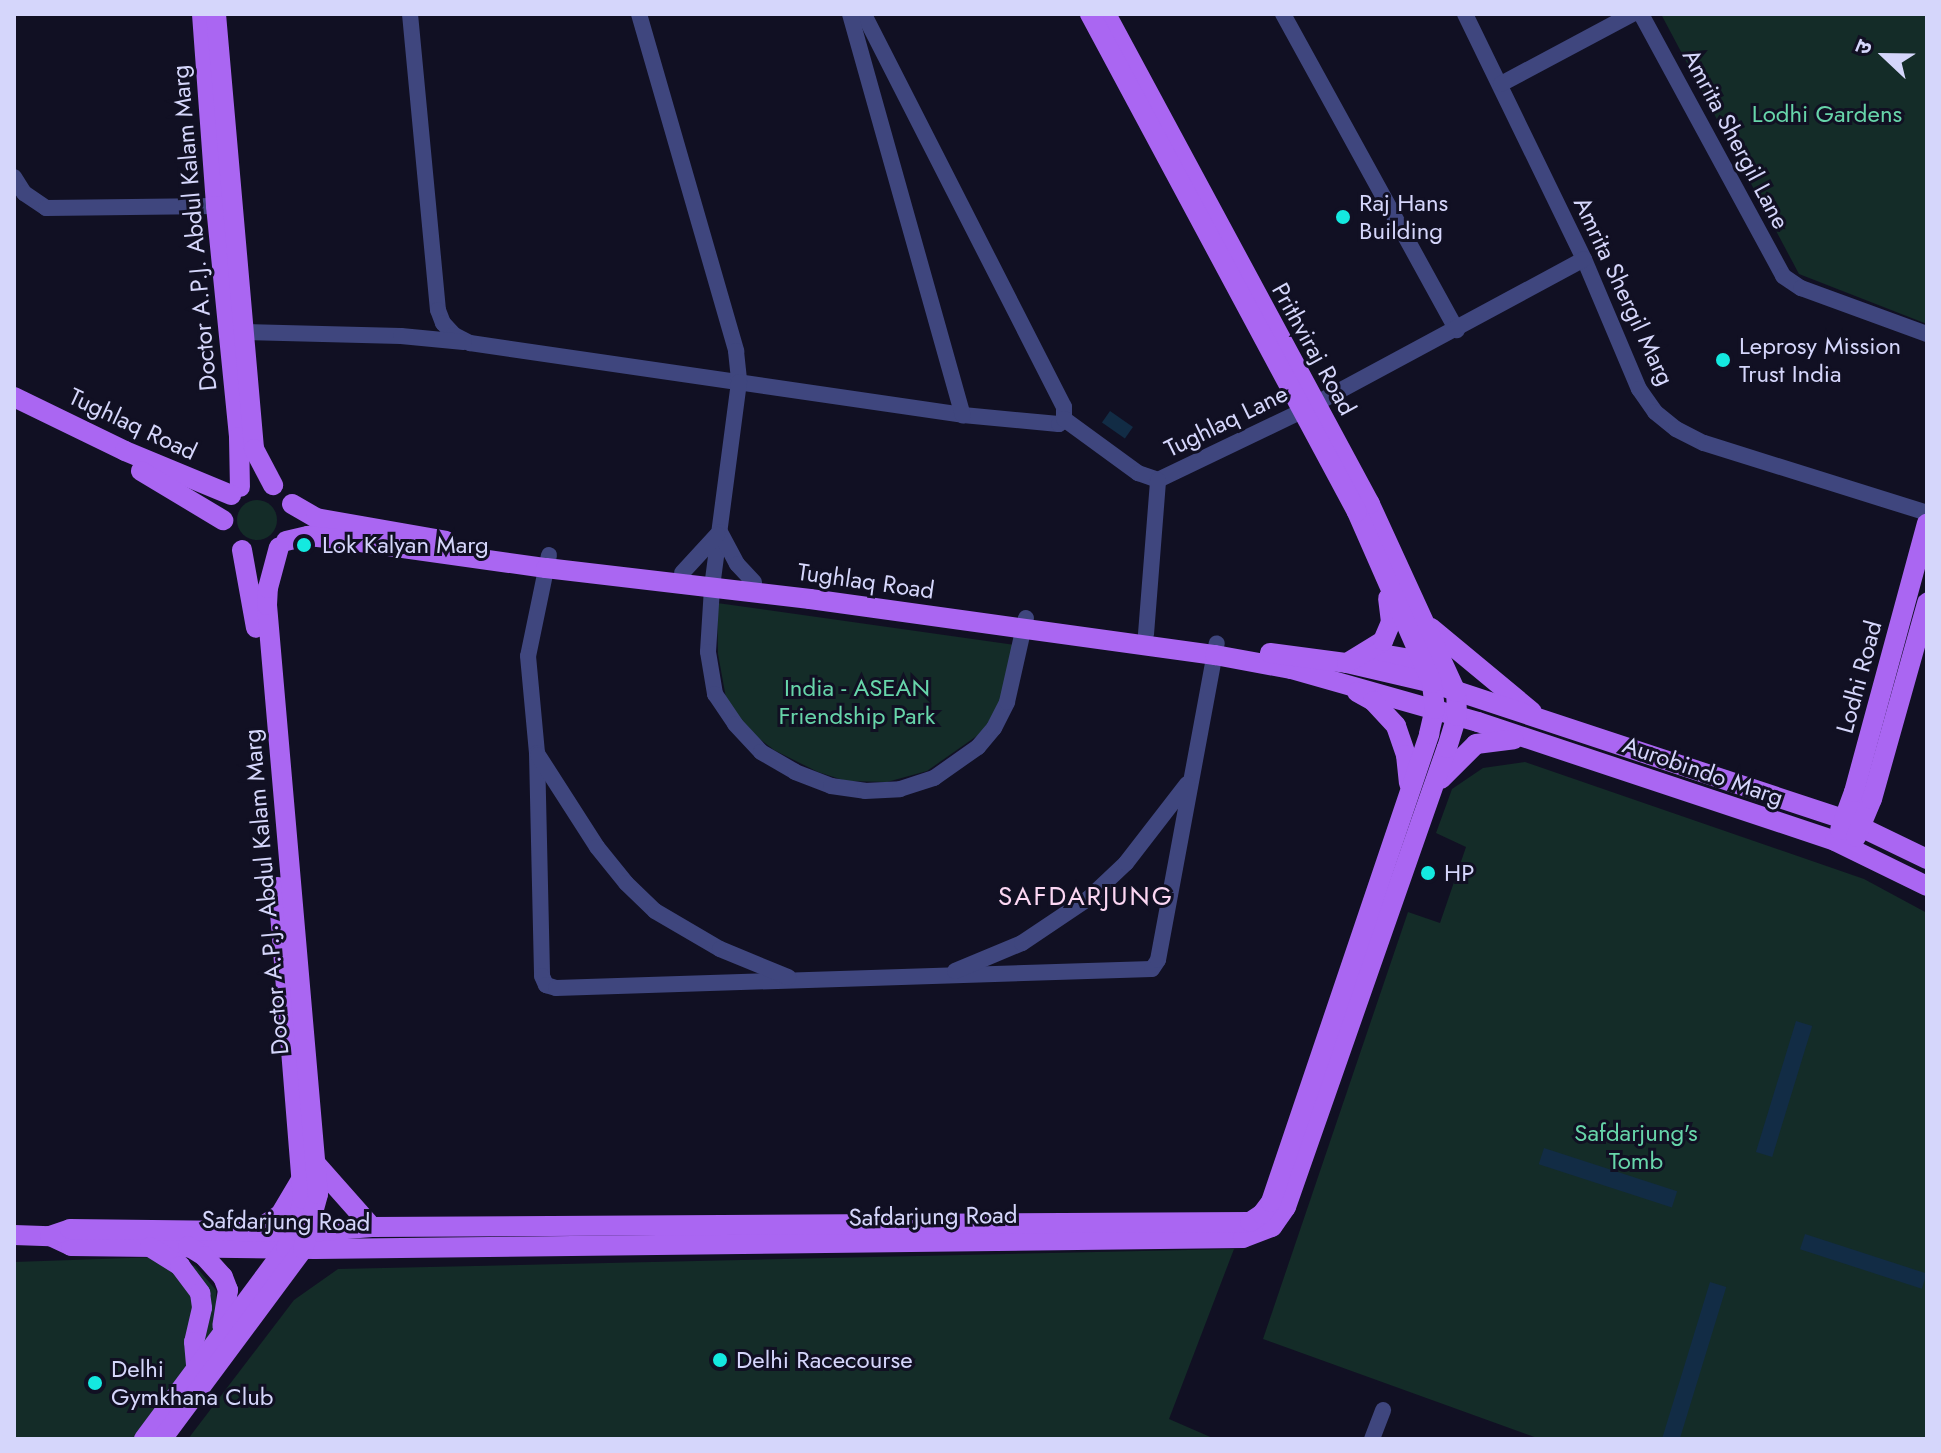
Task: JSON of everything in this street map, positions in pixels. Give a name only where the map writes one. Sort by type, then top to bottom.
[{"type":"main road","name":"Doctor A.P.J. Abdul Kalam Marg","points":[[202,14],[216,206],[246,436]]},
{"type":"main road","name":"Doctor A.P.J. Abdul Kalam Marg","points":[[216,14],[242,332],[246,436]]},
{"type":"main road","name":"Prithviraj Road","points":[[1090,14],[1309,407],[1370,504],[1456,692],[1457,716]]},
{"type":"main road","name":"Prithviraj Road","points":[[1106,14],[1309,407],[1432,683],[1435,709]]},
{"type":"main road","name":"Tughlaq Road","points":[[14,397],[125,451],[235,491]]},
{"type":"main road","name":"Tughlaq Road","points":[[14,409],[121,459],[223,520]]},
{"type":"main road","points":[[246,436],[273,485],[292,504],[293,526],[282,544],[258,554],[242,550],[231,540],[223,520],[235,491],[246,436]]},
{"type":"main road","points":[[235,491],[255,482],[273,485]]},
{"type":"main road","name":"Tughlaq Road","points":[[292,504],[316,518],[547,562],[682,573],[713,583],[754,582],[1026,623],[1146,634],[1344,673],[1432,683],[1456,692]]},
{"type":"main road","name":"Lodhi Road","points":[[1843,844],[1852,822],[1927,524]]},
{"type":"main road","name":"Tughlaq Road","points":[[282,544],[308,536],[547,562],[1216,649]]},
{"type":"main road","name":"Doctor A.P.J. Abdul Kalam Marg","points":[[282,544],[268,588],[267,605],[306,1136]]},
{"type":"main road","name":"Doctor A.P.J. Abdul Kalam Marg","points":[[242,550],[255,610],[309,1171],[318,1194],[298,1240]]},
{"type":"main road","points":[[1386,583],[1389,631],[1344,673],[1396,726],[1406,755],[1409,791]]},
{"type":"main road","name":"Lodhi Road","points":[[1852,822],[1872,799],[1927,603]]},
{"type":"main road","points":[[1425,622],[1539,718]]},
{"type":"main road","points":[[1370,652],[1422,661]]},
{"type":"main road","name":"Tughlaq Road","points":[[1344,673],[1457,716]]},
{"type":"main road","name":"Aurobindo Marg","points":[[1456,692],[1852,822],[1927,859]]},
{"type":"main road","name":"Safdarjung Road","points":[[14,1235],[50,1236],[70,1229],[255,1231],[347,1249],[1243,1238],[1272,1227],[1286,1207],[1384,900],[1409,791],[1435,709]]},
{"type":"main road","name":"Aurobindo Marg","points":[[1457,716],[1843,844],[1927,886]]},
{"type":"main road","name":"Safdarjung Road","points":[[50,1236],[71,1246],[188,1246],[298,1240],[372,1227],[1250,1222],[1271,1202],[1384,900],[1433,788],[1457,716]]},
{"type":"main road","points":[[1433,788],[1454,762],[1476,744],[1499,739],[1526,739]]},
{"type":"main road","points":[[255,1231],[280,1215],[309,1171],[372,1227]]},
{"type":"main road","points":[[162,1439],[268,1292],[298,1240]]},
{"type":"main road","points":[[144,1439],[196,1366],[298,1240]]},
{"type":"main road","points":[[149,1246],[180,1266],[193,1279],[200,1293],[202,1308],[194,1342],[196,1366]]},
{"type":"main road","points":[[188,1246],[204,1256],[223,1277],[228,1298],[221,1334]]},
{"type":"main road","points":[[268,1292],[305,1268],[347,1249]]},
{"type":"street","points":[[410,14],[438,310],[454,335],[470,343]]},
{"type":"street","points":[[639,14],[736,351],[739,382],[713,583],[708,652],[715,694],[735,724],[761,752],[795,772],[831,786],[865,791],[900,789],[934,778],[978,747],[994,728],[1007,702],[1026,623]]},
{"type":"street","points":[[850,14],[963,415]]},
{"type":"street","points":[[242,332],[401,336],[470,343],[963,415],[1052,425],[1064,419],[1064,407],[864,14]]},
{"type":"street","points":[[1283,14],[1457,330]]},
{"type":"street","name":"Amrita Shergil Marg","points":[[1465,14],[1584,259],[1639,389],[1655,412],[1676,429],[1704,443],[1927,513]]},
{"type":"street","points":[[1501,84],[1632,14]]},
{"type":"street","name":"Amrita Shergil Lane","points":[[1641,14],[1783,276],[1801,288],[1927,334]]},
{"type":"street","points":[[14,177],[24,193],[46,208],[216,206]]},
{"type":"street","name":"Tughlaq Lane","points":[[1064,419],[1138,473],[1158,480],[1309,407],[1584,259]]},
{"type":"street","points":[[1146,634],[1158,480]]},
{"type":"street","points":[[682,573],[720,531]]},
{"type":"street","points":[[720,531],[737,564],[754,582]]},
{"type":"street","points":[[547,562],[528,656],[537,753],[542,976],[546,985],[556,988],[1147,971],[1156,966],[1216,649]]},
{"type":"street","points":[[537,753],[597,847],[626,883],[655,911],[720,949],[793,979]]},
{"type":"street","points":[[946,975],[1022,943],[1089,898],[1126,863],[1190,780]]},
{"type":"street","points":[[1372,1439],[1383,1410]]},
{"type":"green space","name":"Lodhi Gardens","points":[[1661,14],[1927,14],[1927,324],[1799,274]]},
{"type":"green space","points":[[257,500],[271,506],[277,520],[271,534],[257,540],[243,534],[237,520],[243,506]]},
{"type":"green space","name":"India - ASEAN Friendship Park","points":[[717,603],[1015,645],[1003,700],[981,733],[927,771],[887,782],[846,781],[818,772],[774,750],[748,730],[726,698],[718,654]]},
{"type":"green space","name":"Safdarjung's Tomb","points":[[1525,762],[1864,879],[1927,913],[1927,1439],[1540,1439],[1263,1339],[1408,912],[1440,923],[1466,847],[1436,833],[1452,789],[1483,768]]},
{"type":"green space","name":"Delhi Racecourse","points":[[1234,1249],[1169,1419],[1215,1439],[188,1439],[294,1300],[338,1269]]},
{"type":"green space","name":"Delhi Gymkhana Club","points":[[159,1257],[195,1266],[216,1290],[216,1326],[134,1439],[14,1439],[14,1262]]},
{"type":"water","points":[[1110,411],[1133,427],[1125,439],[1102,422]]},
{"type":"water","points":[[1796,1021],[1812,1026],[1772,1157],[1756,1152]]},
{"type":"water","points":[[1544,1148],[1677,1191],[1672,1207],[1539,1164]]},
{"type":"water","points":[[1805,1234],[1927,1274],[1922,1289],[1800,1249]]},
{"type":"water","points":[[1710,1282],[1726,1287],[1680,1439],[1662,1439]]},
{"type":"place","name":"Raj Hans Building","points":[[1343,217]]},
{"type":"place","name":"Leprosy Mission Trust India","points":[[1723,360]]},
{"type":"place","name":"Lok Kalyan Marg","points":[[304,545]]},
{"type":"place","name":"HP","points":[[1428,873]]},
{"type":"place","name":"Delhi Racecourse","points":[[720,1360]]},
{"type":"place","name":"Delhi Gymkhana Club","points":[[95,1383]]},
{"type":"district","name":"SAFDARJUNG","points":[[1086,897]]}]
